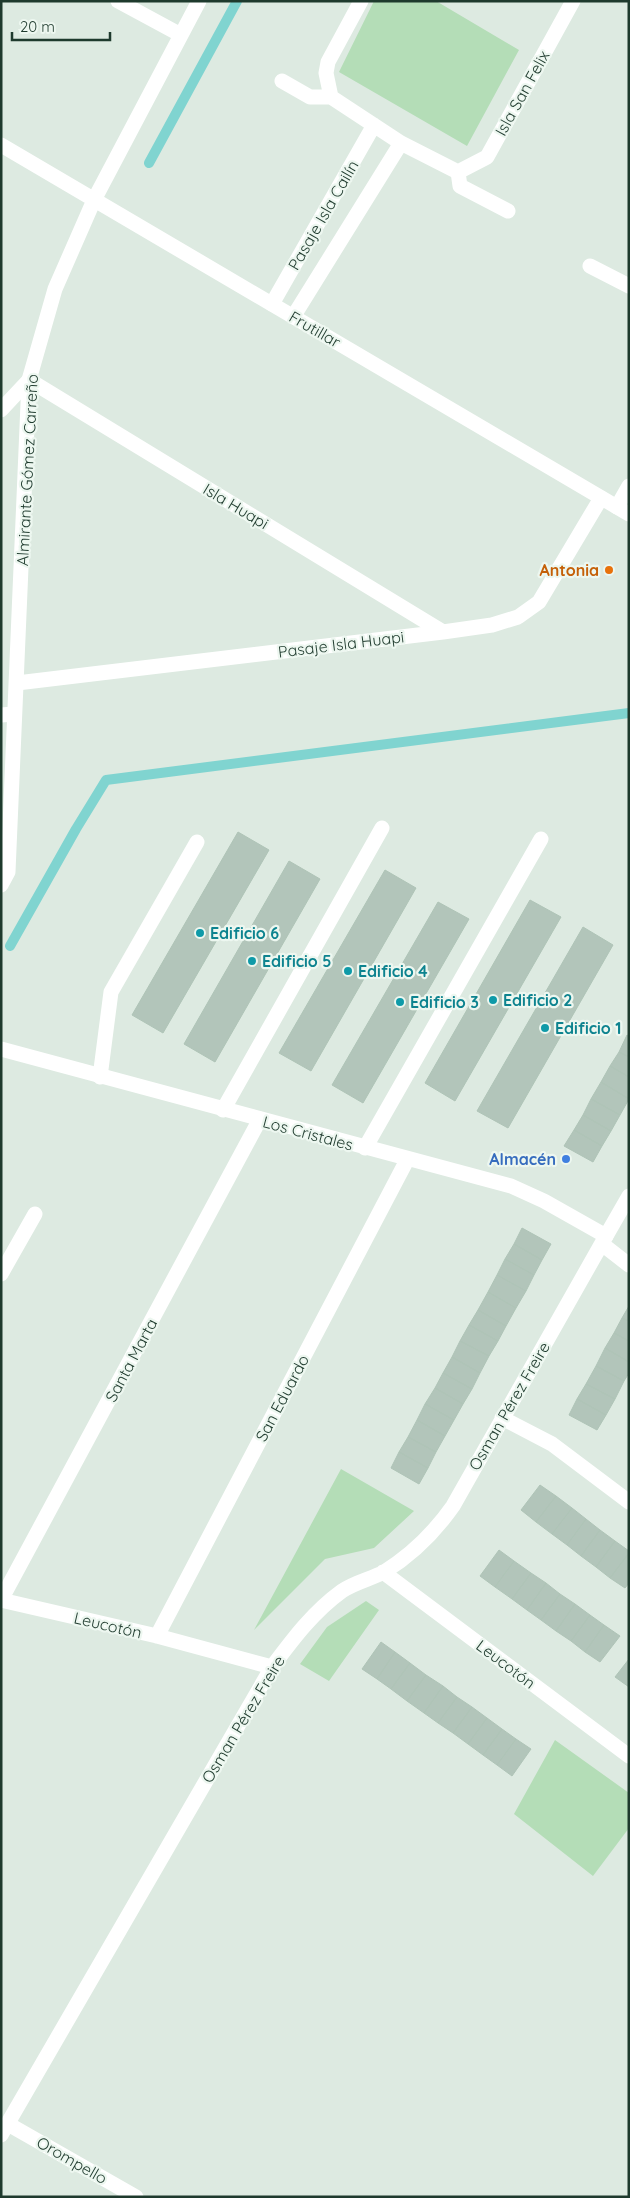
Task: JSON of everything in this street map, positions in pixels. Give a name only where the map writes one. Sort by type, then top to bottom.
[{"type":"street","points":[[118,1],[180,35]]},
{"type":"street","name":"Almirante Gómez Carreño","points":[[1,884],[8,872],[8,715],[17,683],[30,380],[55,289],[94,200],[199,1]]},
{"type":"street","points":[[331,97],[326,73],[328,62],[361,1]]},
{"type":"street","name":"Isla San Felix","points":[[458,172],[487,157],[573,1]]},
{"type":"street","points":[[282,81],[310,97],[331,97],[401,143],[458,172],[460,186],[508,211]]},
{"type":"street","name":"Pasaje Isla Cailín","points":[[272,304],[374,125]]},
{"type":"street","name":"Pasaje Isla Cailín","points":[[293,317],[401,143]]},
{"type":"street","name":"Frutillar","points":[[1,145],[623,511]]},
{"type":"street","points":[[590,266],[629,286]]},
{"type":"street","points":[[1,410],[30,380]]},
{"type":"street","name":"Isla Huapi","points":[[30,380],[443,632]]},
{"type":"street","points":[[623,511],[629,486]]},
{"type":"street","name":"Pasaje Isla Huapi","points":[[17,683],[443,632],[492,625],[509,620],[518,617],[539,602],[601,498]]},
{"type":"street","points":[[222,1110],[382,828]]},
{"type":"street","points":[[364,1148],[541,839]]},
{"type":"street","points":[[100,1077],[111,992],[196,842]]},
{"type":"street","name":"Los Cristales","points":[[1,1050],[406,1160],[511,1186],[544,1201],[604,1240],[629,1265]]},
{"type":"street","name":"Santa Marta","points":[[1,1600],[260,1120]]},
{"type":"street","name":"San Eduardo","points":[[157,1636],[406,1160]]},
{"type":"street","name":"Osman Pérez Freire","points":[[5,2129],[272,1667],[316,1612],[344,1590],[383,1572],[414,1551],[436,1530],[453,1506],[629,1196]]},
{"type":"street","points":[[1,1274],[35,1214]]},
{"type":"street","points":[[502,1418],[552,1444],[629,1502]]},
{"type":"street","name":"Leucotón","points":[[383,1572],[629,1756]]},
{"type":"street","name":"Leucotón","points":[[1,1600],[157,1636],[272,1667]]},
{"type":"street","name":"Orompello","points":[[5,2129],[136,2197]]},
{"type":"green space","points":[[374,1],[436,1],[519,50],[467,146],[339,72]]},
{"type":"green space","points":[[341,1469],[414,1511],[374,1548],[325,1559],[254,1630]]},
{"type":"green space","points":[[366,1601],[379,1610],[329,1681],[300,1664],[327,1627]]},
{"type":"green space","points":[[555,1740],[629,1793],[629,1828],[593,1876],[514,1814]]},
{"type":"building","name":"Edificio 6","points":[[238,832],[269,850],[163,1033],[132,1015]]},
{"type":"building","name":"Edificio 5","points":[[289,861],[320,879],[215,1062],[184,1044]]},
{"type":"building","name":"Edificio 4","points":[[385,870],[416,888],[311,1071],[279,1053]]},
{"type":"building","name":"Edificio 2","points":[[530,900],[561,917],[455,1101],[425,1083]]},
{"type":"building","name":"Edificio 3","points":[[438,902],[469,919],[363,1103],[332,1085]]},
{"type":"building","name":"Edificio 1","points":[[583,927],[613,945],[508,1128],[477,1111]]},
{"type":"building","points":[[627,1035],[629,1036],[629,1057],[619,1052]]},
{"type":"building","points":[[619,1052],[629,1057],[629,1077],[610,1066]]},
{"type":"building","points":[[610,1066],[629,1077],[629,1099],[601,1082]]},
{"type":"building","points":[[601,1082],[629,1099],[620,1115],[591,1099]]},
{"type":"building","points":[[591,1099],[620,1115],[611,1131],[583,1115]]},
{"type":"building","points":[[583,1115],[611,1131],[602,1146],[574,1130]]},
{"type":"building","points":[[574,1130],[602,1146],[593,1162],[564,1146]]},
{"type":"building","points":[[522,1228],[551,1244],[542,1260],[514,1244]]},
{"type":"building","points":[[514,1244],[542,1260],[534,1275],[505,1259]]},
{"type":"building","points":[[505,1259],[534,1275],[526,1291],[497,1275]]},
{"type":"building","points":[[497,1275],[526,1291],[516,1308],[488,1292]]},
{"type":"building","points":[[488,1292],[516,1308],[506,1326],[478,1310]]},
{"type":"building","points":[[629,1306],[629,1321],[622,1318]]},
{"type":"building","points":[[478,1310],[506,1326],[498,1341],[469,1325]]},
{"type":"building","points":[[622,1318],[629,1321],[629,1341],[614,1333]]},
{"type":"building","points":[[469,1325],[498,1341],[489,1356],[460,1341]]},
{"type":"building","points":[[614,1333],[629,1341],[629,1362],[605,1348]]},
{"type":"building","points":[[460,1341],[489,1356],[480,1373],[452,1357]]},
{"type":"building","points":[[605,1348],[629,1362],[629,1373],[624,1381],[596,1366]]},
{"type":"building","points":[[452,1357],[480,1373],[472,1389],[443,1373]]},
{"type":"building","points":[[596,1366],[624,1381],[615,1399],[586,1384]]},
{"type":"building","points":[[443,1373],[472,1389],[463,1404],[435,1388]]},
{"type":"building","points":[[586,1384],[615,1399],[606,1415],[577,1399]]},
{"type":"building","points":[[435,1388],[463,1404],[454,1420],[425,1404]]},
{"type":"building","points":[[577,1399],[606,1415],[597,1430],[569,1415]]},
{"type":"building","points":[[425,1404],[454,1420],[445,1436],[417,1420]]},
{"type":"building","points":[[417,1420],[445,1436],[436,1452],[408,1437]]},
{"type":"building","points":[[408,1437],[436,1452],[428,1468],[399,1452]]},
{"type":"building","points":[[399,1452],[428,1468],[419,1484],[391,1468]]},
{"type":"building","points":[[540,1485],[556,1496],[536,1522],[521,1510]]},
{"type":"building","points":[[556,1496],[572,1508],[552,1534],[536,1522]]},
{"type":"building","points":[[572,1508],[586,1519],[567,1545],[552,1534]]},
{"type":"building","points":[[586,1519],[600,1530],[581,1556],[567,1545]]},
{"type":"building","points":[[600,1530],[615,1541],[596,1567],[581,1556]]},
{"type":"building","points":[[615,1541],[629,1551],[629,1553],[610,1578],[596,1567]]},
{"type":"building","points":[[499,1550],[514,1561],[495,1587],[480,1576]]},
{"type":"building","points":[[629,1553],[629,1583],[625,1588],[610,1578]]},
{"type":"building","points":[[514,1561],[531,1573],[512,1599],[495,1587]]},
{"type":"building","points":[[531,1573],[546,1583],[527,1610],[512,1599]]},
{"type":"building","points":[[546,1583],[560,1594],[541,1620],[527,1610]]},
{"type":"building","points":[[560,1594],[575,1604],[556,1631],[541,1620]]},
{"type":"building","points":[[575,1604],[590,1615],[571,1641],[556,1631]]},
{"type":"building","points":[[590,1615],[604,1625],[585,1652],[571,1641]]},
{"type":"building","points":[[604,1625],[620,1636],[600,1662],[585,1652]]},
{"type":"building","points":[[381,1642],[395,1652],[377,1679],[362,1669]]},
{"type":"building","points":[[395,1652],[410,1663],[391,1689],[377,1679]]},
{"type":"building","points":[[629,1659],[629,1687],[615,1677]]},
{"type":"building","points":[[410,1663],[426,1675],[407,1701],[391,1689]]},
{"type":"building","points":[[426,1675],[443,1686],[424,1713],[407,1701]]},
{"type":"building","points":[[443,1686],[457,1697],[438,1723],[424,1713]]},
{"type":"building","points":[[457,1697],[472,1707],[453,1733],[438,1723]]},
{"type":"building","points":[[472,1707],[487,1718],[468,1744],[453,1733]]},
{"type":"building","points":[[487,1718],[502,1729],[483,1755],[468,1744]]},
{"type":"building","points":[[502,1729],[516,1739],[497,1765],[483,1755]]},
{"type":"building","points":[[516,1739],[531,1749],[512,1776],[497,1765]]},
{"type":"waterway","points":[[149,163],[237,1]]},
{"type":"waterway","points":[[10,946],[106,780],[629,713]]},
{"type":"place","name":"Antonia","points":[[609,570]]},
{"type":"place","name":"Edificio 6","points":[[200,933]]},
{"type":"place","name":"Edificio 5","points":[[252,961]]},
{"type":"place","name":"Edificio 4","points":[[348,971]]},
{"type":"place","name":"Edificio 2","points":[[493,1000]]},
{"type":"place","name":"Edificio 3","points":[[400,1002]]},
{"type":"place","name":"Edificio 1","points":[[545,1028]]},
{"type":"place","name":"Almacén","points":[[566,1159]]}]
